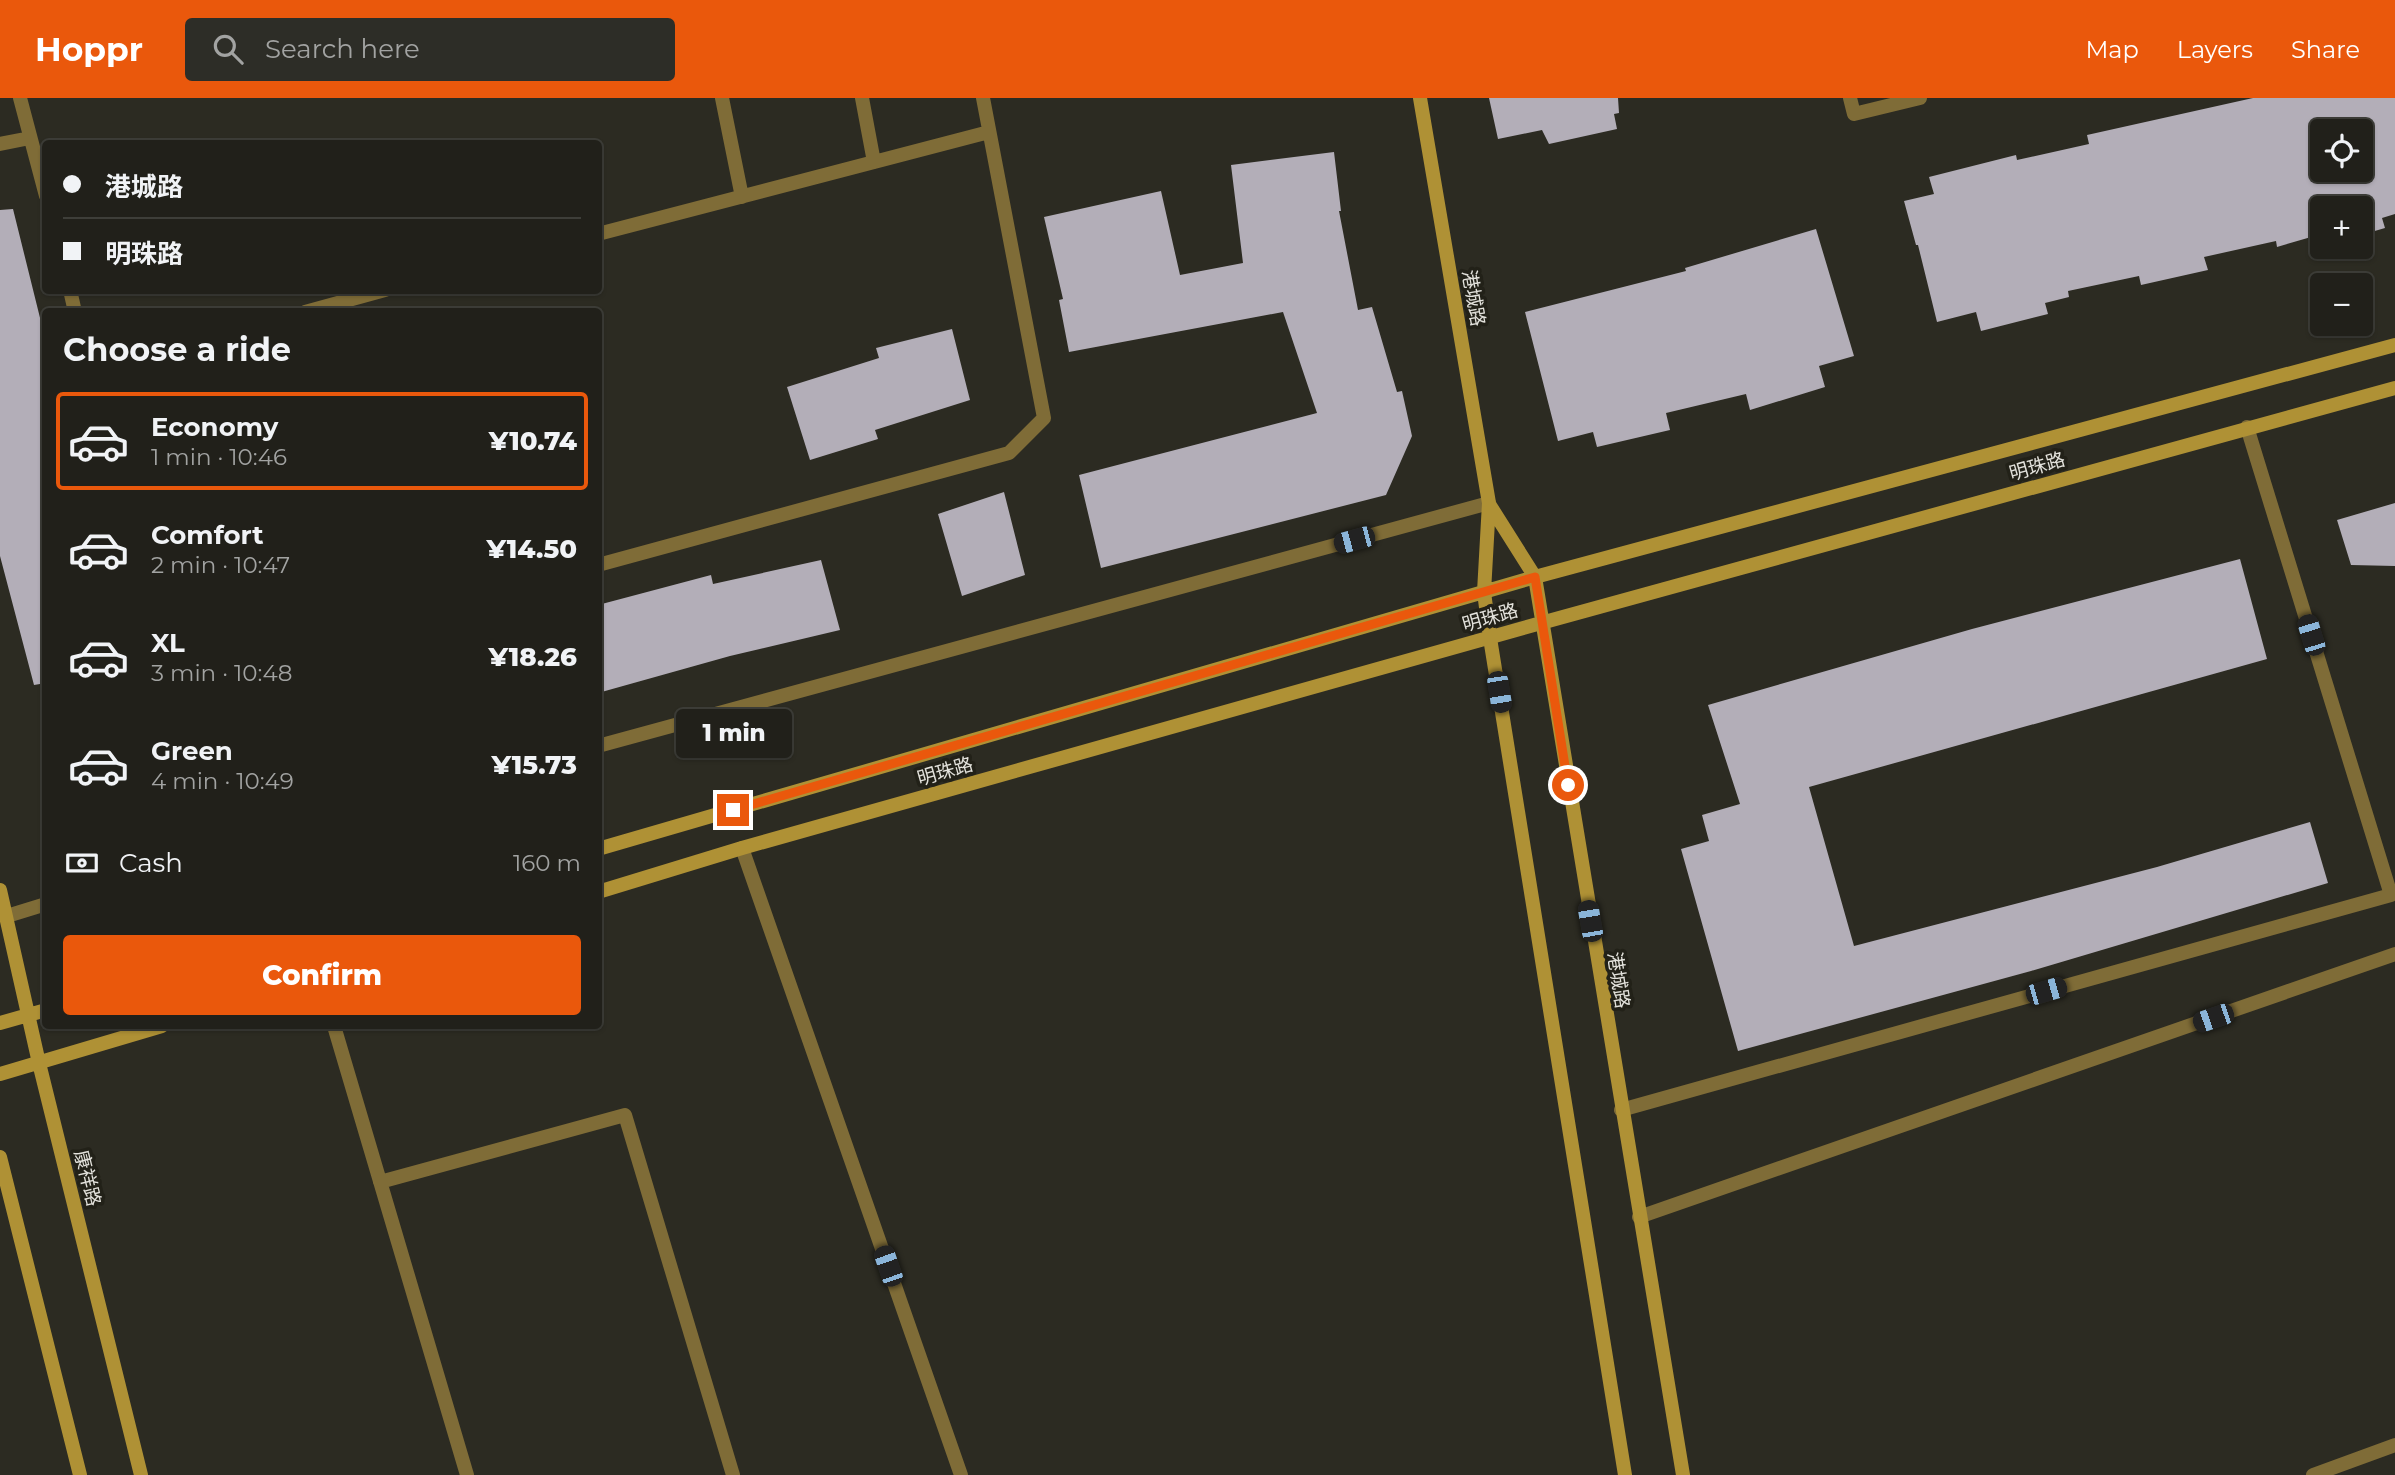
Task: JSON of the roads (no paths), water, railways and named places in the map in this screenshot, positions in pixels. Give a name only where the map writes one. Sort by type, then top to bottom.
[{"type":"street","points":[[20,98],[42,182]]},
{"type":"street","points":[[722,98],[742,197]]},
{"type":"street","points":[[862,98],[874,162]]},
{"type":"street","points":[[602,564],[1009,453],[1044,418],[983,98]]},
{"type":"street","name":"港城路","points":[[1420,98],[1489,503],[1485,592],[1490,638],[1625,1475]]},
{"type":"street","points":[[1850,98],[1854,114],[1920,98]]},
{"type":"street","points":[[602,233],[989,132]]},
{"type":"street","points":[[0,144],[30,138]]},
{"type":"street","points":[[320,308],[370,294]]},
{"type":"street","name":"明珠路","points":[[602,848],[1535,577],[2395,345]]},
{"type":"street","name":"明珠路","points":[[602,891],[742,848],[1541,623],[2395,388]]},
{"type":"street","points":[[1621,1110],[2391,895],[2248,427]]},
{"type":"street","points":[[602,745],[1489,503]]},
{"type":"street","name":"港城路","points":[[1489,503],[1535,577],[1683,1475]]},
{"type":"street","points":[[742,848],[961,1475]]},
{"type":"street","name":"康祥路","points":[[0,890],[39,1063],[141,1475]]},
{"type":"street","points":[[6,916],[42,905]]},
{"type":"street","points":[[1639,1217],[2395,954]]},
{"type":"street","points":[[0,1023],[42,1011]]},
{"type":"street","points":[[0,1074],[152,1029]]},
{"type":"street","points":[[335,1029],[467,1475]]},
{"type":"street","points":[[380,1182],[625,1115],[733,1475]]},
{"type":"street","points":[[0,1157],[80,1475]]},
{"type":"street","points":[[2313,1475],[2395,1445]]}]
